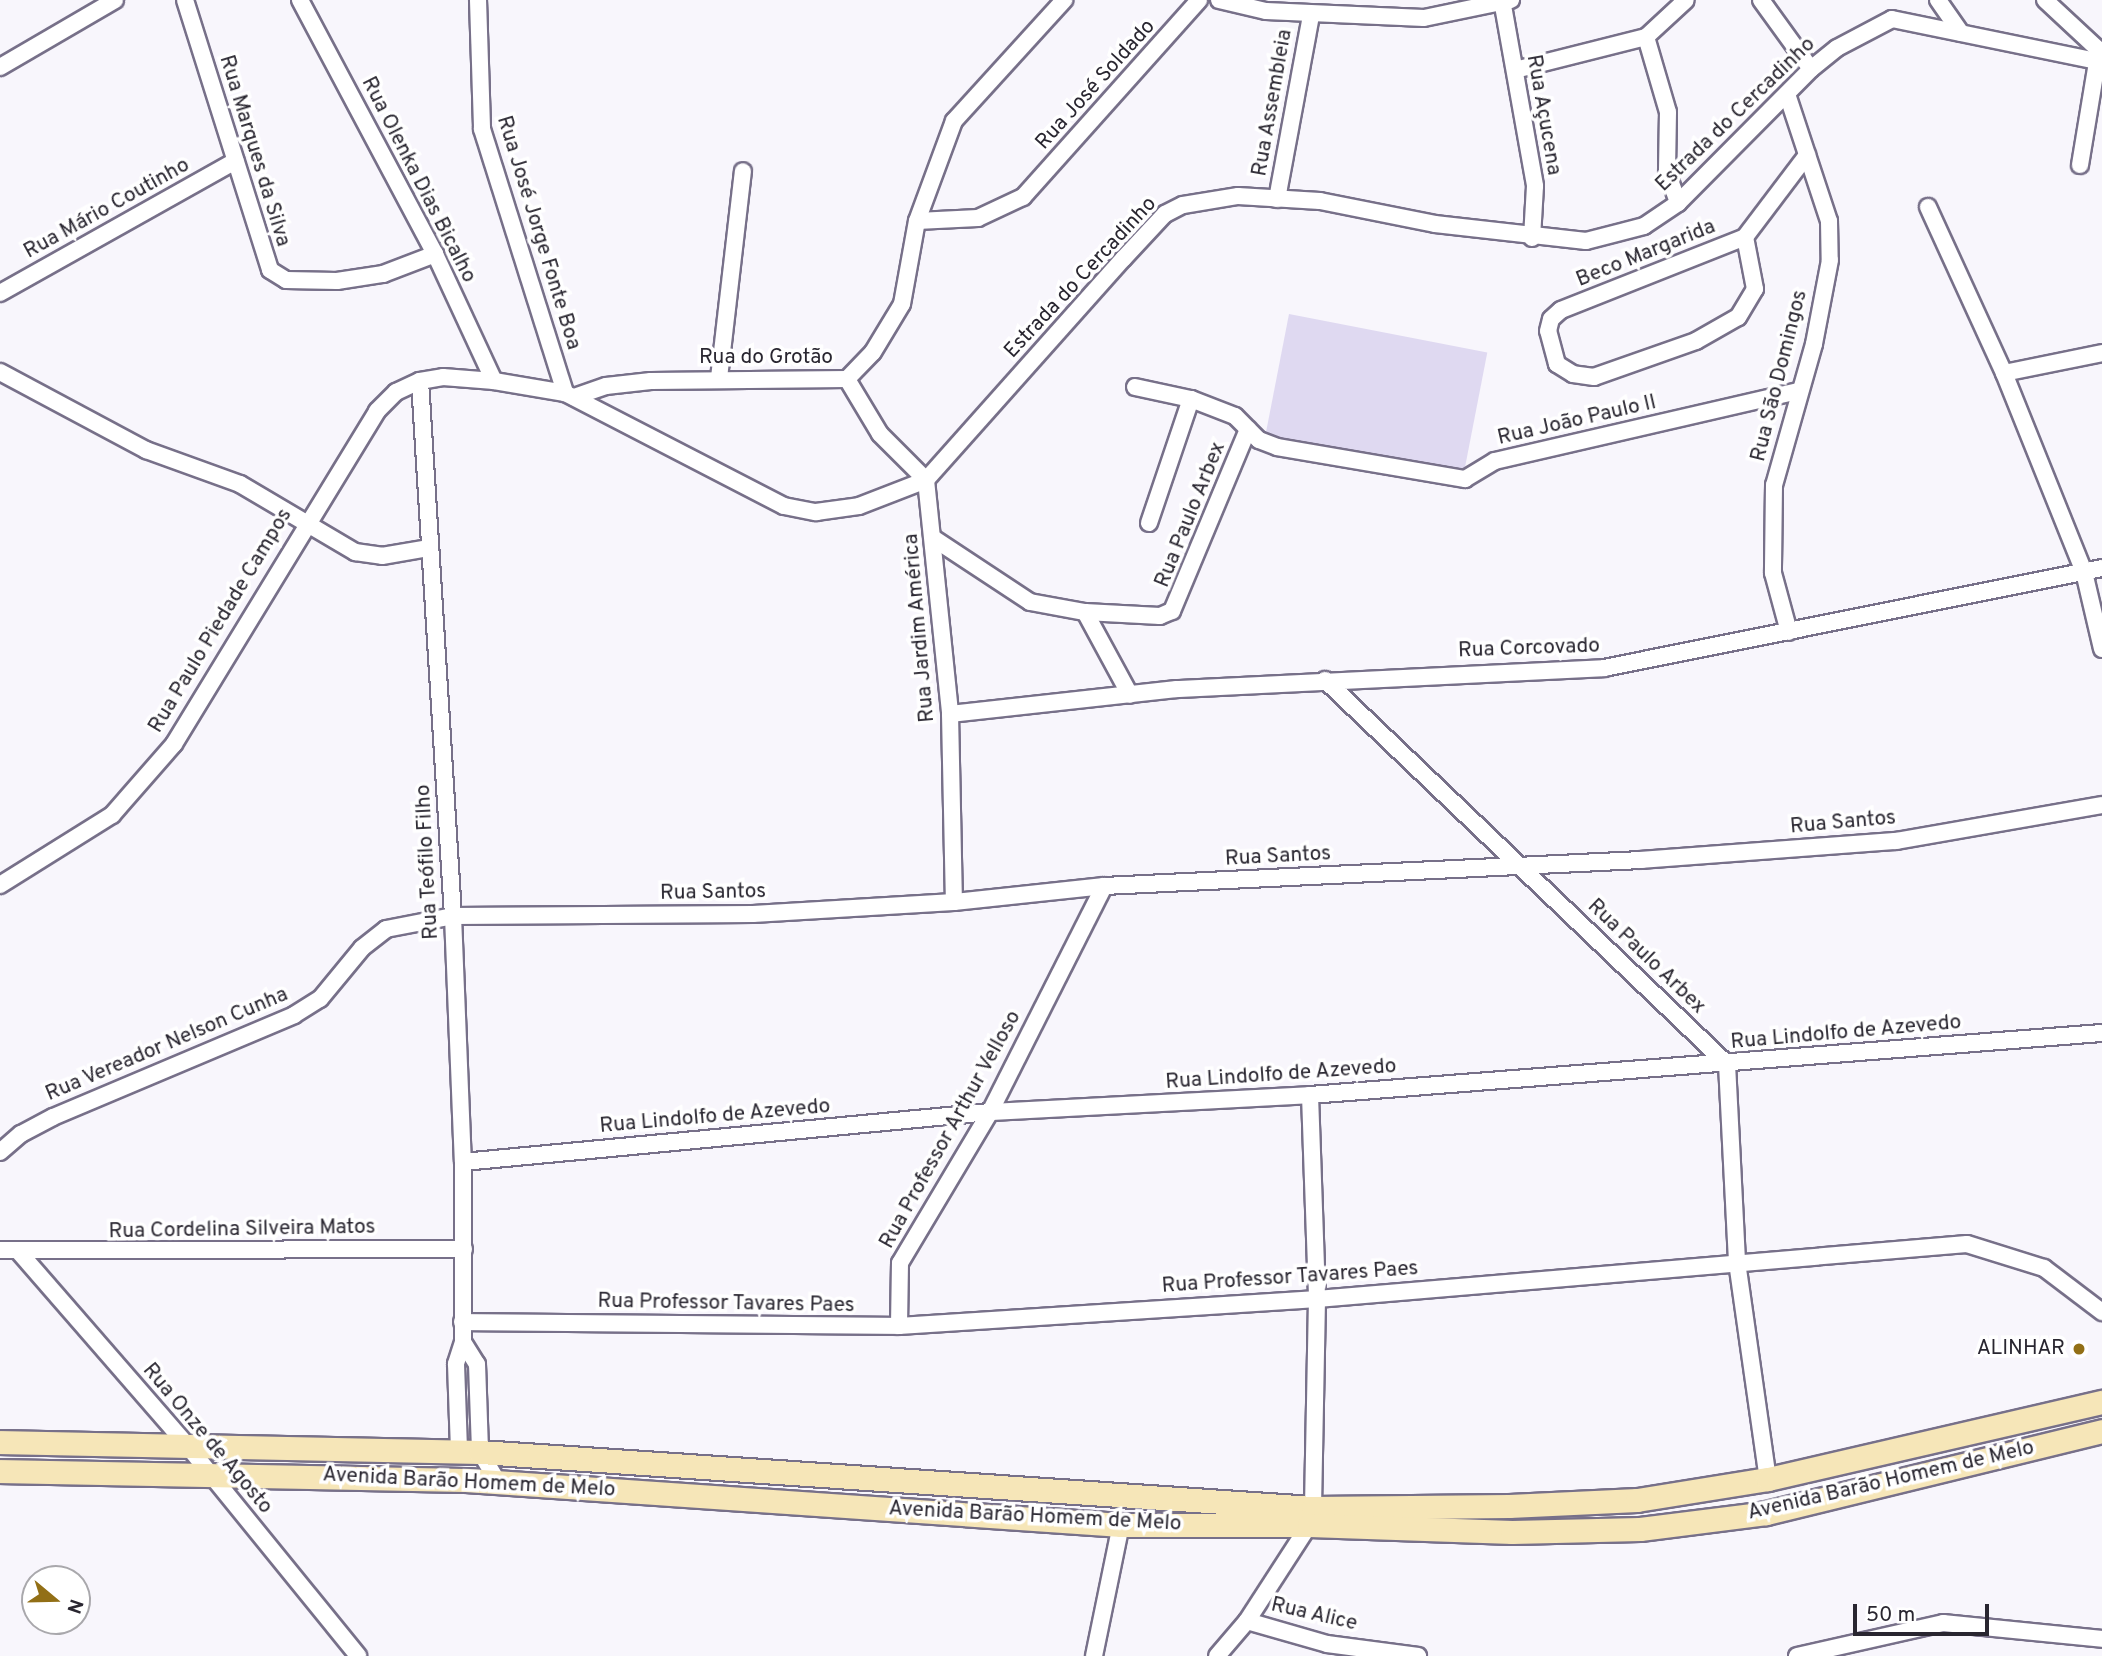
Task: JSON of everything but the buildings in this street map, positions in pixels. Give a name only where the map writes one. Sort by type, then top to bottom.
[{"type":"main road","name":"Avenida Barão Homem de Melo","points":[[0,1471],[207,1472],[498,1482],[1121,1525],[1230,1525],[1311,1517],[1637,1500],[1768,1479],[2102,1402]]},
{"type":"main road","name":"Avenida Barão Homem de Melo","points":[[0,1442],[469,1452],[1512,1532],[1640,1529],[1766,1513],[2102,1431]]},
{"type":"street","points":[[0,67],[115,0]]},
{"type":"street","name":"Rua Marques da Silva","points":[[185,0],[270,270],[286,280],[337,281],[383,274],[435,254]]},
{"type":"street","name":"Rua Olenka Dias Bicalho","points":[[300,0],[435,254],[494,381]]},
{"type":"street","name":"Rua José Jorge Fonte Boa","points":[[478,0],[482,129],[570,395]]},
{"type":"street","name":"Rua do Grotão","points":[[570,395],[606,386],[719,378],[848,379],[873,352],[902,304],[917,221],[954,121],[1064,0]]},
{"type":"street","name":"Rua José Soldado","points":[[917,221],[978,218],[1023,197],[1199,0]]},
{"type":"street","points":[[1219,0],[1311,15],[1424,18],[1505,1]]},
{"type":"street","points":[[1515,70],[1646,37],[1686,0]]},
{"type":"street","points":[[1761,0],[1811,69]]},
{"type":"street","points":[[1938,0],[1961,33]]},
{"type":"street","points":[[2045,0],[2100,59],[2080,165]]},
{"type":"street","name":"Rua Açucena","points":[[1505,1],[1535,186],[1532,238]]},
{"type":"street","name":"Rua Assembleia","points":[[1277,199],[1311,15]]},
{"type":"street","name":"Estrada do Cercadinho","points":[[420,381],[443,377],[494,381],[570,395],[783,506],[816,513],[859,506],[926,480],[1165,214],[1183,205],[1238,196],[1320,201],[1532,238],[1586,241],[1644,226],[1678,203],[1811,69],[1837,48],[1892,19],[2100,59]]},
{"type":"street","points":[[1646,37],[1668,112],[1667,172],[1678,203]]},
{"type":"street","name":"Rua São Domingos","points":[[1787,94],[1829,221],[1830,260],[1814,344],[1774,485],[1773,573],[1789,632]]},
{"type":"street","points":[[1745,237],[1807,155]]},
{"type":"street","name":"Rua Mário Coutinho","points":[[0,293],[235,161]]},
{"type":"street","points":[[719,378],[743,171]]},
{"type":"street","points":[[1928,207],[2004,373],[2084,572],[2102,649]]},
{"type":"street","name":"Beco Margarida","points":[[1745,237],[1755,289],[1738,317],[1696,341],[1594,377],[1573,374],[1557,364],[1548,331],[1551,318],[1561,310],[1745,237]]},
{"type":"street","points":[[2004,373],[2102,353]]},
{"type":"street","points":[[0,372],[146,450],[240,484],[355,552],[382,556],[429,548]]},
{"type":"street","points":[[848,379],[880,434],[926,480]]},
{"type":"street","name":"Rua Paulo Piedade Campos","points":[[0,885],[112,815],[174,744],[306,522],[377,411],[396,392],[420,381]]},
{"type":"street","name":"Rua Teófilo Filho","points":[[420,381],[453,916],[463,1162],[463,1342],[477,1364],[469,1452]]},
{"type":"street","name":"Rua João Paulo II","points":[[1135,387],[1191,399],[1235,416],[1248,429],[1277,447],[1465,479],[1495,461],[1799,391]]},
{"type":"street","points":[[1149,523],[1191,399]]},
{"type":"street","name":"Rua Paulo Arbex","points":[[1085,612],[1160,615],[1172,611],[1248,429]]},
{"type":"street","name":"Rua Jardim América","points":[[926,480],[950,714],[954,902]]},
{"type":"street","points":[[933,538],[1030,602],[1085,612],[1130,695]]},
{"type":"street","name":"Rua Corcovado","points":[[950,714],[1130,695],[1325,680],[1604,668],[2102,568]]},
{"type":"street","name":"Rua Paulo Arbex","points":[[1325,680],[1727,1064]]},
{"type":"street","name":"Rua Santos","points":[[453,916],[753,914],[954,902],[1104,886],[1520,866],[1896,841],[2102,804]]},
{"type":"street","name":"Rua Professor Arthur Velloso","points":[[899,1326],[900,1263],[990,1112],[1104,886]]},
{"type":"street","name":"Rua Vereador Nelson Cunha","points":[[0,1153],[21,1134],[53,1117],[295,1015],[320,999],[362,948],[386,929],[453,916]]},
{"type":"street","name":"Rua Lindolfo de Azevedo","points":[[463,1162],[990,1112],[1310,1094],[1727,1064],[2102,1033]]},
{"type":"street","points":[[1727,1064],[1737,1262],[1768,1479]]},
{"type":"street","points":[[1247,1621],[1311,1517],[1317,1299],[1310,1094]]},
{"type":"street","name":"Rua Professor Tavares Paes","points":[[462,1322],[899,1326],[1317,1299],[1967,1244],[2044,1268],[2102,1312]]},
{"type":"street","name":"Rua Cordelina Silveira Matos","points":[[20,1253],[464,1249]]},
{"type":"street","points":[[0,1250],[20,1253]]},
{"type":"street","name":"Rua Onze de Agosto","points":[[20,1253],[186,1444],[358,1656]]},
{"type":"street","points":[[469,1452],[498,1482]]},
{"type":"street","points":[[1094,1656],[1121,1525]]},
{"type":"street","name":"Rua Alice","points":[[1217,1656],[1247,1621],[1327,1650],[1418,1656]]},
{"type":"street","points":[[1797,1656],[1943,1623],[2102,1639]]},
{"type":"shaded area","points":[[1289,314],[1487,353],[1462,480],[1264,442]]},
{"type":"place","name":"ALINHAR","points":[[2079,1349]]}]
